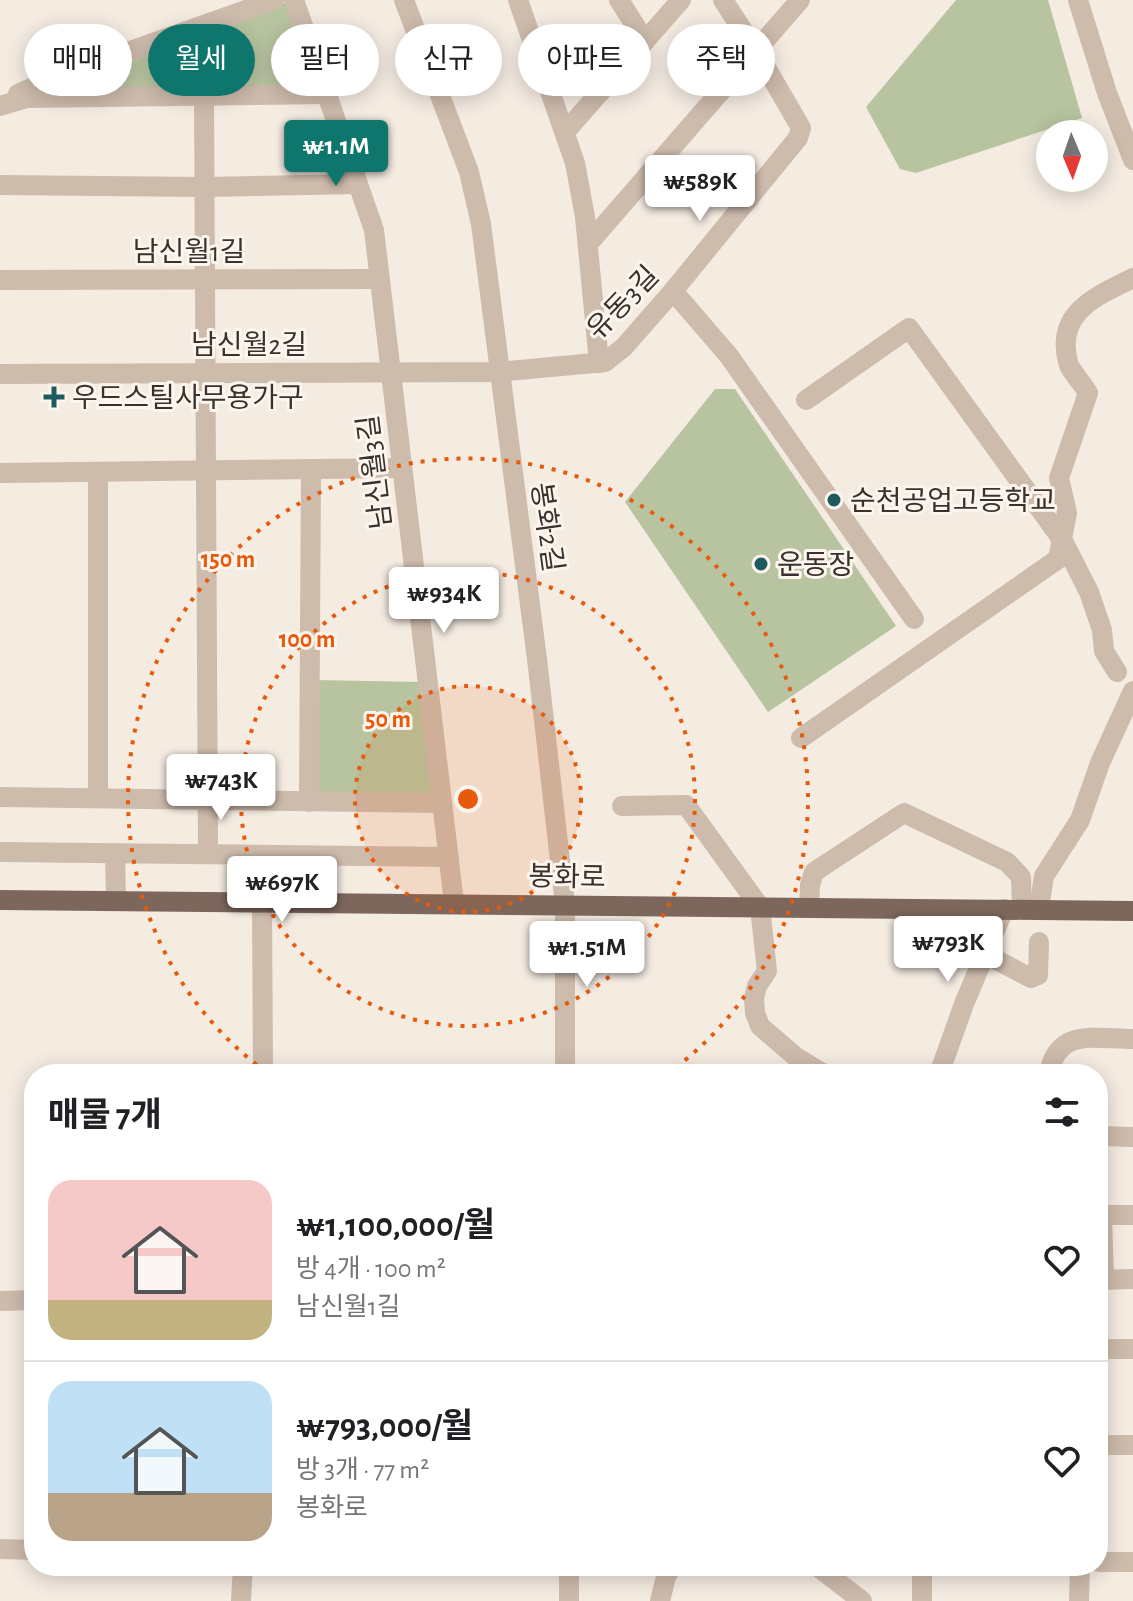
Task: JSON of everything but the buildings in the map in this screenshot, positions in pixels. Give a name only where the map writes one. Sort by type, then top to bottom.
[{"type":"main road","name":"봉화로","points":[[0,900],[1133,911]]},
{"type":"street","points":[[0,106],[11,97],[57,77],[274,0]]},
{"type":"street","points":[[294,0],[302,24]]},
{"type":"street","name":"봉화2길","points":[[404,0],[476,197],[537,659],[565,904],[565,1064]]},
{"type":"street","points":[[518,0],[575,163],[588,244],[599,363]]},
{"type":"street","points":[[619,0],[634,24]]},
{"type":"street","points":[[651,34],[681,0]]},
{"type":"street","name":"유동3길","points":[[723,0],[739,24]]},
{"type":"street","points":[[775,30],[800,0]]},
{"type":"street","points":[[1078,0],[1107,93],[1133,160]]},
{"type":"street","name":"유동3길","points":[[498,372],[605,362],[624,347],[798,138],[801,128],[775,83]]},
{"type":"street","points":[[0,106],[27,98],[204,96],[208,854]]},
{"type":"street","points":[[328,96],[374,230],[391,373]]},
{"type":"street","points":[[566,131],[597,96]]},
{"type":"street","points":[[588,244],[718,96]]},
{"type":"street","points":[[0,185],[204,187],[358,184]]},
{"type":"street","points":[[801,738],[1058,559],[1067,513],[1059,478],[1061,465],[1088,393],[1081,379],[1068,366],[1066,338],[1075,315],[1087,302],[1133,278]]},
{"type":"street","name":"남신월1길","points":[[0,280],[378,279]]},
{"type":"street","points":[[673,291],[729,356],[914,619]]},
{"type":"street","points":[[806,400],[909,328],[1063,541],[1089,592],[1102,630],[1104,651],[1117,672]]},
{"type":"street","name":"남신월2길","points":[[0,374],[498,372]]},
{"type":"street","name":"남신월3길","points":[[391,373],[454,903]]},
{"type":"street","points":[[0,473],[402,468]]},
{"type":"street","points":[[309,802],[311,469]]},
{"type":"street","points":[[98,472],[98,798]]},
{"type":"street","points":[[943,1064],[985,954],[1022,909],[1080,820],[1100,763],[1133,691]]},
{"type":"street","points":[[0,797],[442,803]]},
{"type":"street","points":[[622,806],[686,805],[760,907],[767,971],[757,986],[755,1013],[760,1026],[808,1064]]},
{"type":"street","points":[[809,907],[814,872],[904,813],[1007,862],[1021,877],[1022,909]]},
{"type":"street","points":[[0,852],[449,857]]},
{"type":"street","points":[[115,854],[116,901]]},
{"type":"street","points":[[325,856],[325,902]]},
{"type":"street","points":[[262,902],[263,1064]]},
{"type":"street","points":[[985,954],[1031,978],[1038,975],[1039,942]]},
{"type":"street","points":[[1051,1064],[1063,1044],[1075,1039],[1133,1039]]},
{"type":"street","points":[[1108,1136],[1133,1137]]},
{"type":"street","points":[[1108,1215],[1133,1215]]},
{"type":"street","points":[[1108,1280],[1133,1279]]},
{"type":"street","points":[[0,1301],[24,1300]]},
{"type":"street","points":[[1108,1349],[1133,1349]]},
{"type":"street","points":[[1108,1445],[1133,1445]]},
{"type":"street","points":[[0,1549],[24,1550]]},
{"type":"street","points":[[1108,1562],[1133,1562]]},
{"type":"street","points":[[241,1601],[242,1576]]},
{"type":"street","points":[[569,1576],[569,1601]]},
{"type":"street","points":[[660,1601],[667,1576]]},
{"type":"street","points":[[830,1576],[862,1601]]},
{"type":"street","points":[[922,1576],[922,1601]]},
{"type":"street","points":[[1079,1601],[1080,1576]]},
{"type":"green space","points":[[956,0],[1048,0],[1082,118],[1036,120],[1036,133],[916,173],[900,169],[866,107]]},
{"type":"green space","points":[[287,2],[294,24],[271,24],[271,88],[255,88],[255,24],[230,24]]},
{"type":"green space","points":[[148,55],[148,90],[132,91],[132,61]]},
{"type":"green space","name":"운동장","points":[[715,389],[735,389],[896,626],[768,712],[625,502]]},
{"type":"green space","points":[[315,680],[421,682],[434,798],[314,796]]},
{"type":"place","name":"우드스틸사무용가구","points":[[54,397]]},
{"type":"place","name":"순천공업고등학교","points":[[834,500]]},
{"type":"place","name":"운동장","points":[[761,564]]}]
